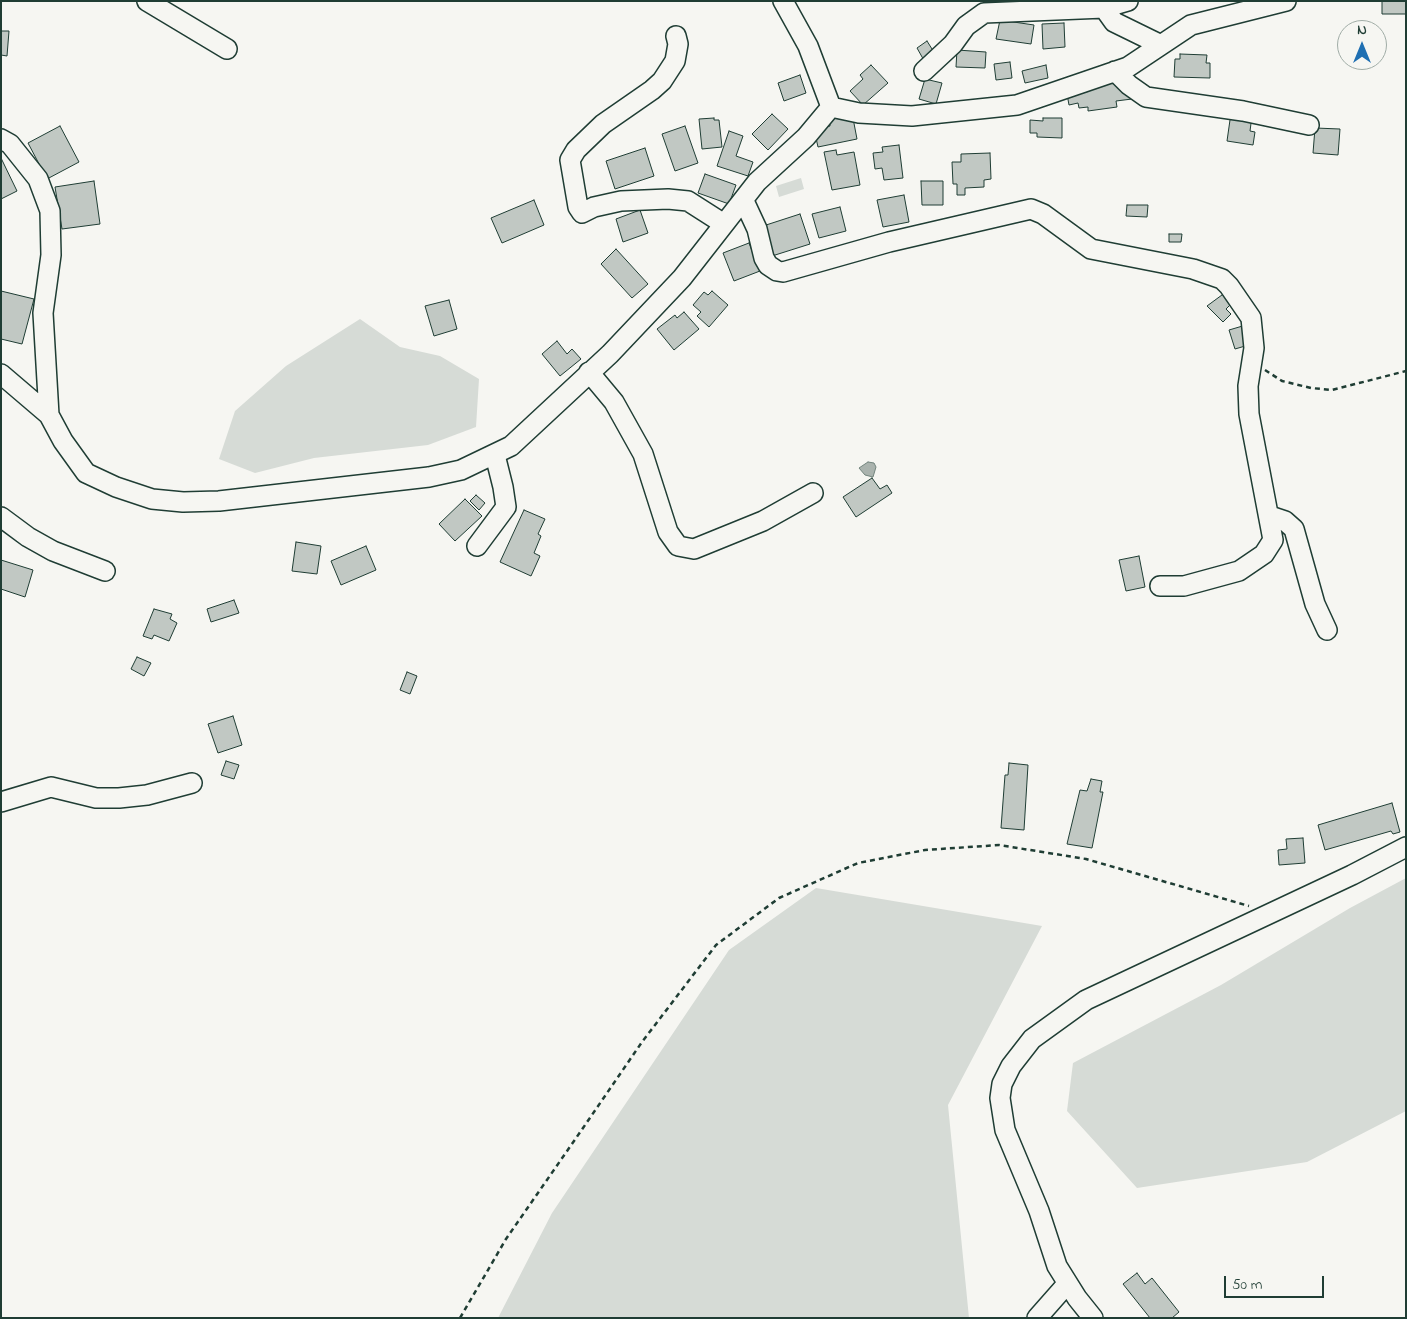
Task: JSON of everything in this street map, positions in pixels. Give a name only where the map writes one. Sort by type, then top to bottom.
[{"type":"street","points":[[147,1],[227,49]]},
{"type":"street","points":[[783,1],[808,46],[832,107]]},
{"type":"street","points":[[924,70],[953,44],[966,26],[984,13],[1034,6],[1104,8],[1128,1]]},
{"type":"street","points":[[832,107],[859,113],[912,116],[1017,105],[1142,59],[1191,25],[1286,1]]},
{"type":"street","points":[[1104,8],[1114,22],[1161,45]]},
{"type":"street","points":[[676,36],[678,44],[675,61],[662,81],[603,124],[576,150],[570,160],[578,207],[582,214],[594,206],[621,201],[668,199],[688,201],[724,224]]},
{"type":"street","points":[[1115,70],[1129,86],[1146,97],[1243,111],[1309,125]]},
{"type":"street","points":[[1,374],[49,415],[63,441],[86,472],[116,487],[152,499],[175,501],[229,500],[284,492],[429,477],[461,470],[511,446],[610,354],[682,278],[757,182],[806,137],[832,107]]},
{"type":"street","points":[[1,139],[10,144],[38,179],[50,211],[51,255],[43,313],[49,415]]},
{"type":"street","points":[[744,201],[757,230],[768,265],[777,271],[783,272],[889,242],[991,220],[1020,210],[1037,211],[1091,249],[1193,269],[1222,279],[1235,293],[1252,318],[1253,352],[1248,386],[1249,414],[1270,516],[1273,540],[1271,547],[1254,563],[1224,577],[1184,586],[1160,586]]},
{"type":"street","points":[[589,372],[614,402],[643,454],[668,532],[678,546],[694,549],[763,521],[813,492]]},
{"type":"street","points":[[477,546],[506,507],[495,455]]},
{"type":"street","points":[[1270,516],[1285,521],[1294,529],[1315,604],[1327,630]]},
{"type":"street","points":[[1,517],[28,537],[53,551],[105,571]]},
{"type":"street","points":[[1,802],[51,788],[96,798],[119,798],[147,795],[192,783]]},
{"type":"street","points":[[1093,1318],[1067,1284],[1057,1266],[1039,1211],[1005,1130],[1000,1098],[1002,1084],[1010,1066],[1032,1039],[1086,1000],[1406,847]]},
{"type":"street","points":[[1038,1318],[1067,1284]]},
{"type":"path","points":[[1253,352],[1266,371],[1282,382],[1311,388],[1332,390],[1406,371]]},
{"type":"path","points":[[460,1318],[506,1239],[642,1042],[716,945],[779,898],[858,863],[925,850],[999,845],[1086,859],[1245,904],[1264,916]]},
{"type":"shaded area","points":[[801,178],[804,189],[779,197],[776,186]]},
{"type":"shaded area","points":[[360,319],[400,347],[440,356],[479,379],[476,427],[428,445],[314,458],[255,473],[219,459],[235,411],[286,366]]},
{"type":"shaded area","points":[[868,462],[874,463],[876,467],[873,477],[865,475],[859,468]]},
{"type":"shaded area","points":[[1406,878],[1406,1111],[1307,1162],[1137,1188],[1067,1111],[1073,1063],[1221,985],[1350,908]]},
{"type":"shaded area","points":[[816,888],[1042,926],[948,1105],[969,1318],[498,1318],[552,1213],[729,950]]},
{"type":"building","points":[[1382,1],[1406,1],[1406,14],[1382,14]]},
{"type":"building","points":[[1000,20],[1034,25],[1031,44],[996,39]]},
{"type":"building","points":[[1064,23],[1065,47],[1043,49],[1042,24]]},
{"type":"building","points":[[1,31],[9,31],[7,56],[1,55]]},
{"type":"building","points":[[927,41],[937,57],[926,64],[917,48]]},
{"type":"building","points":[[957,50],[986,52],[985,68],[956,67]]},
{"type":"building","points":[[1180,54],[1207,55],[1206,63],[1210,63],[1210,78],[1174,77],[1175,59],[1180,59]]},
{"type":"building","points":[[1010,62],[1012,78],[996,80],[994,64]]},
{"type":"building","points":[[871,65],[888,83],[863,105],[850,91],[863,79],[860,75]]},
{"type":"building","points":[[1046,65],[1048,78],[1025,83],[1022,71]]},
{"type":"building","points":[[800,75],[806,93],[784,101],[778,83]]},
{"type":"building","points":[[925,79],[942,83],[936,104],[919,99]]},
{"type":"building","points":[[1120,81],[1130,87],[1132,99],[1116,101],[1117,107],[1088,111],[1088,107],[1079,108],[1078,103],[1069,105],[1067,94],[1076,86]]},
{"type":"building","points":[[852,113],[857,139],[818,147],[814,129],[830,126],[829,117]]},
{"type":"building","points":[[1231,113],[1252,116],[1250,131],[1255,132],[1253,145],[1227,141]]},
{"type":"building","points":[[772,114],[788,129],[768,150],[752,134]]},
{"type":"building","points":[[714,118],[714,120],[719,120],[722,147],[702,149],[699,119]]},
{"type":"building","points":[[1043,118],[1062,118],[1062,138],[1037,137],[1037,133],[1030,133],[1030,120],[1043,121]]},
{"type":"building","points":[[60,126],[79,162],[47,179],[28,143]]},
{"type":"building","points":[[685,126],[698,163],[675,171],[662,134]]},
{"type":"building","points":[[1315,128],[1340,129],[1338,155],[1313,153]]},
{"type":"building","points":[[729,131],[743,136],[736,156],[753,162],[748,176],[717,166]]},
{"type":"building","points":[[899,145],[903,178],[884,180],[882,168],[875,169],[873,153],[883,152],[882,147]]},
{"type":"building","points":[[645,148],[654,176],[615,189],[606,161]]},
{"type":"building","points":[[836,150],[837,155],[854,152],[860,185],[832,190],[824,152]]},
{"type":"building","points":[[990,153],[991,179],[984,180],[984,187],[965,188],[965,195],[957,195],[957,184],[953,184],[952,162],[961,162],[961,154]]},
{"type":"building","points":[[1,158],[17,191],[1,199]]},
{"type":"building","points":[[705,174],[736,185],[729,204],[698,193]]},
{"type":"building","points":[[94,181],[100,224],[62,229],[55,187]]},
{"type":"building","points":[[921,181],[943,181],[943,205],[922,205]]},
{"type":"building","points":[[904,195],[909,222],[883,227],[877,200]]},
{"type":"building","points":[[534,200],[544,225],[502,243],[491,218]]},
{"type":"building","points":[[1127,205],[1148,205],[1147,217],[1126,216]]},
{"type":"building","points":[[840,207],[846,231],[819,238],[812,214]]},
{"type":"building","points":[[640,210],[648,233],[623,242],[616,219]]},
{"type":"building","points":[[800,214],[810,244],[772,256],[763,226]]},
{"type":"building","points":[[1169,234],[1182,234],[1181,242],[1169,242]]},
{"type":"building","points":[[749,243],[760,271],[734,281],[723,253]]},
{"type":"building","points":[[616,249],[648,284],[632,298],[601,264]]},
{"type":"building","points":[[1,291],[34,299],[22,344],[1,339]]},
{"type":"building","points":[[712,291],[728,305],[709,327],[697,316],[701,312],[693,305],[704,292],[708,295]]},
{"type":"building","points":[[1226,292],[1234,301],[1226,309],[1231,314],[1223,322],[1207,306]]},
{"type":"building","points":[[449,300],[457,329],[434,336],[425,306]]},
{"type":"building","points":[[684,312],[699,329],[674,350],[657,329],[675,315],[677,318]]},
{"type":"building","points":[[1246,325],[1252,344],[1235,349],[1229,330]]},
{"type":"building","points":[[557,341],[567,354],[572,349],[581,359],[560,376],[542,354]]},
{"type":"building","points":[[872,478],[880,489],[887,485],[892,493],[856,517],[843,497]]},
{"type":"building","points":[[476,495],[485,503],[479,510],[470,501]]},
{"type":"building","points":[[465,499],[482,516],[455,541],[439,524]]},
{"type":"building","points":[[524,510],[545,519],[538,534],[541,536],[534,553],[540,556],[531,576],[500,562]]},
{"type":"building","points":[[296,542],[321,546],[317,574],[292,571]]},
{"type":"building","points":[[366,546],[376,570],[341,585],[331,561]]},
{"type":"building","points":[[1139,556],[1145,587],[1126,591],[1119,560]]},
{"type":"building","points":[[1,560],[33,570],[25,597],[1,589]]},
{"type":"building","points":[[234,600],[239,613],[211,622],[207,609]]},
{"type":"building","points":[[154,609],[172,614],[170,619],[177,623],[169,641],[154,635],[152,639],[143,636]]},
{"type":"building","points":[[137,657],[151,663],[144,676],[131,669]]},
{"type":"building","points":[[407,672],[417,676],[410,694],[400,690]]},
{"type":"building","points":[[233,716],[242,745],[218,753],[208,724]]},
{"type":"building","points":[[226,761],[239,765],[234,779],[221,775]]},
{"type":"building","points":[[1009,763],[1028,765],[1024,830],[1001,828],[1005,775],[1008,775]]},
{"type":"building","points":[[1091,779],[1102,781],[1100,792],[1103,792],[1092,848],[1067,844],[1080,790],[1087,791]]},
{"type":"building","points":[[1392,803],[1400,832],[1393,834],[1391,831],[1325,850],[1318,825]]},
{"type":"building","points":[[1303,838],[1305,863],[1279,865],[1278,850],[1287,849],[1286,839]]},
{"type":"building","points":[[1137,1273],[1145,1284],[1152,1278],[1179,1312],[1172,1318],[1150,1318],[1123,1284]]}]
